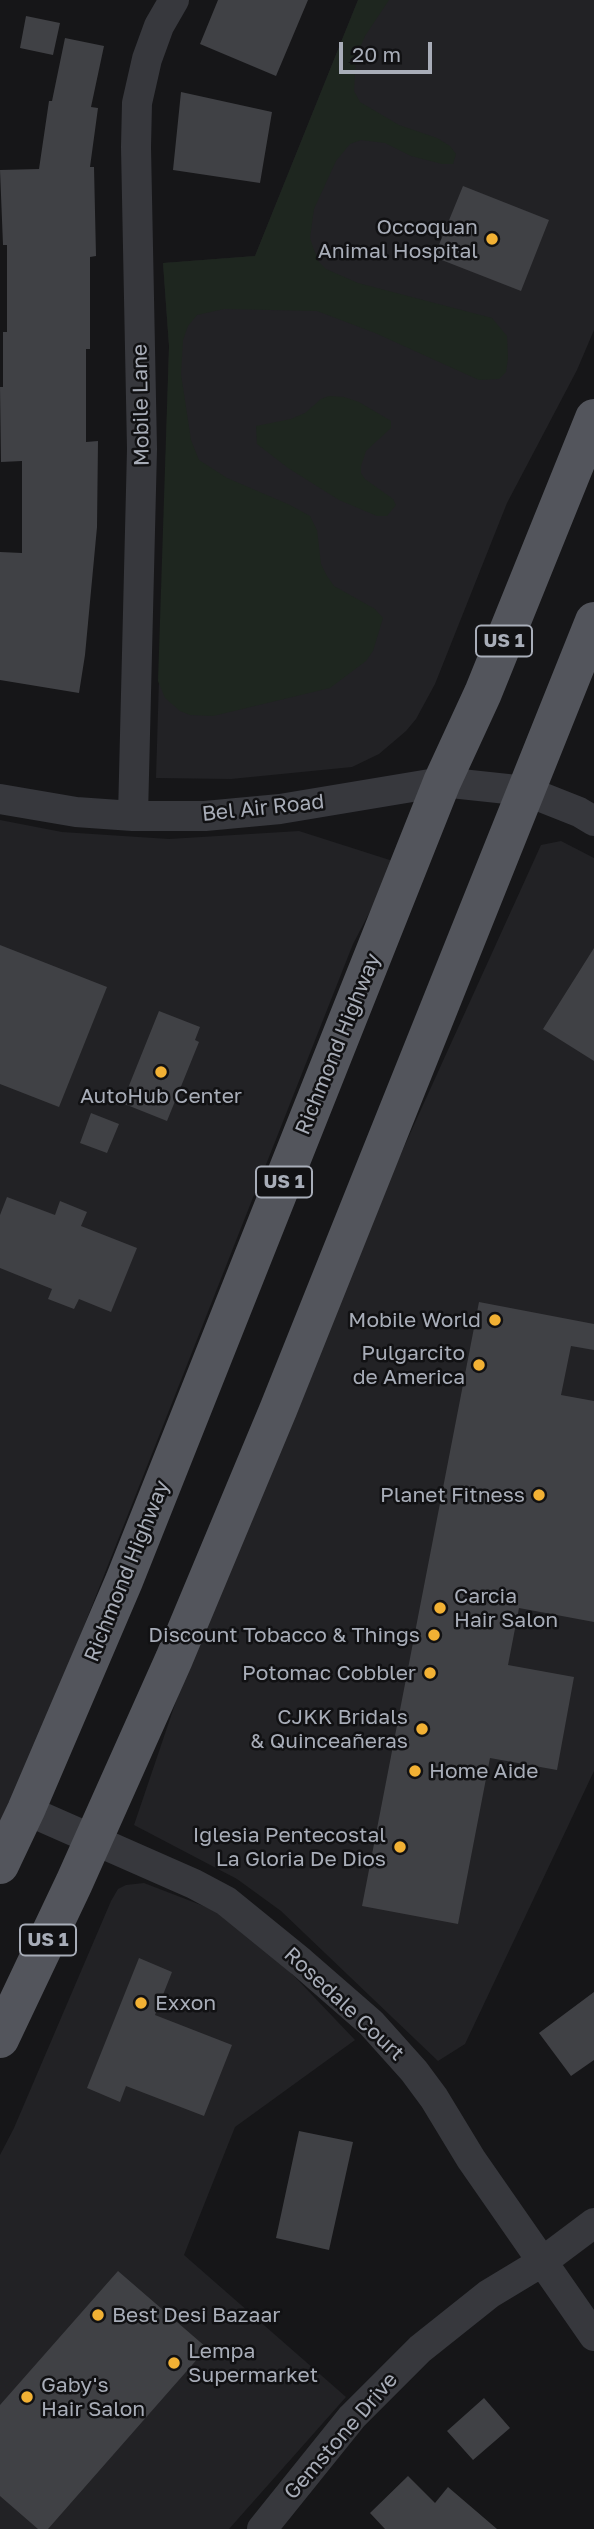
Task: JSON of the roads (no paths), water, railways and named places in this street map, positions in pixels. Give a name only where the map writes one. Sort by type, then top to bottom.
[{"type":"main road","name":"Richmond Highway","points":[[0,1864],[130,1568],[442,782],[483,693],[594,418]]},
{"type":"main road","name":"US 1","points":[[0,2039],[94,1840],[174,1659],[594,621]]},
{"type":"street","name":"Mobile Lane","points":[[133,817],[142,449],[137,103],[147,59],[159,26],[174,0]]},
{"type":"street","name":"Bel Air Road","points":[[0,799],[76,812],[133,817],[205,816],[280,809],[442,782],[526,791],[579,812],[594,821]]},
{"type":"street","name":"Rosedale Court","points":[[26,1810],[194,1884],[226,1901],[371,2023],[434,2098],[471,2159],[594,2336]]},
{"type":"street","name":"Gemstone Drive","points":[[262,2529],[352,2417],[420,2349],[489,2294],[542,2262],[594,2223]]},
{"type":"place","name":"Occoquan Animal Hospital","points":[[492,239]]},
{"type":"place","name":"AutoHub Center","points":[[161,1072]]},
{"type":"place","name":"Mobile World","points":[[495,1320]]},
{"type":"place","name":"Pulgarcito de America","points":[[479,1365]]},
{"type":"place","name":"Planet Fitness","points":[[539,1495]]},
{"type":"place","name":"Carcia Hair Salon","points":[[440,1608]]},
{"type":"place","name":"Discount Tobacco & Things","points":[[434,1635]]},
{"type":"place","name":"Potomac Cobbler","points":[[430,1673]]},
{"type":"place","name":"CJKK Bridals & Quinceañeras","points":[[422,1729]]},
{"type":"place","name":"Home Aide","points":[[415,1771]]},
{"type":"place","name":"Iglesia Pentecostal La Gloria De Dios","points":[[400,1847]]},
{"type":"place","name":"Exxon","points":[[141,2003]]},
{"type":"place","name":"Best Desi Bazaar","points":[[98,2315]]},
{"type":"place","name":"Lempa Supermarket","points":[[174,2363]]},
{"type":"place","name":"Gaby's Hair Salon","points":[[27,2397]]}]
